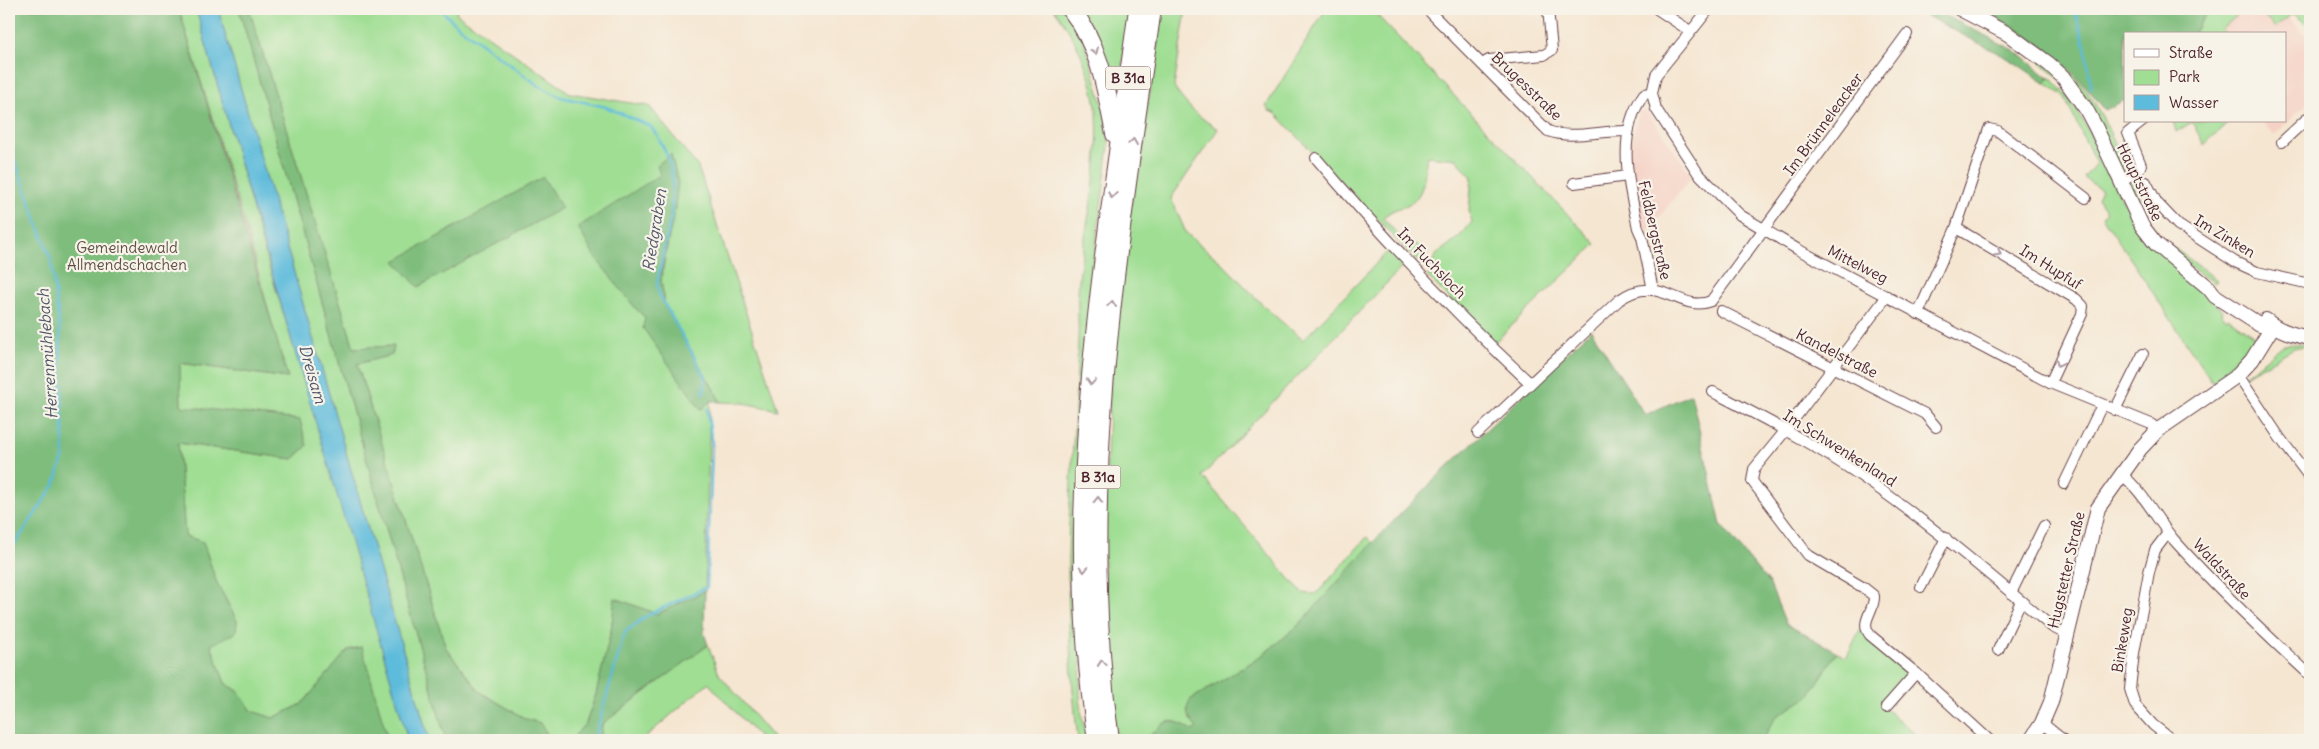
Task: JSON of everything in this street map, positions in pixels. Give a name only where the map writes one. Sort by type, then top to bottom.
[{"type":"highway","points":[[1071,9],[1086,32],[1102,67],[1118,146]]},
{"type":"highway","name":"B 31a","points":[[1097,740],[1085,614],[1084,485],[1099,299],[1118,146],[1138,9]]},
{"type":"highway","name":"B 31a","points":[[1110,740],[1100,643],[1097,575],[1098,458],[1107,338],[1152,9]]},
{"type":"street","name":"Brugesstraße","points":[[1427,9],[1548,131],[1558,135],[1610,130],[1628,131]]},
{"type":"street","points":[[1482,64],[1489,60],[1544,56],[1552,50],[1548,9]]},
{"type":"street","points":[[1657,9],[1690,31]]},
{"type":"street","name":"Feldbergstraße","points":[[1653,290],[1628,176],[1626,155],[1628,131],[1637,104],[1644,94],[1652,92],[1656,75],[1709,9]]},
{"type":"street","name":"Hauptstraße","points":[[1960,9],[2008,34],[2049,64],[2063,77],[2086,109],[2142,226],[2156,244],[2209,288],[2215,296],[2260,325],[2273,326],[2292,334],[2310,338]]},
{"type":"street","name":"Im Brünneleacker","points":[[1764,231],[1907,34]]},
{"type":"street","name":"Mittelweg","points":[[1652,92],[1656,109],[1698,173],[1740,214],[1764,231],[2050,383],[2151,424],[2158,430]]},
{"type":"street","points":[[2282,142],[2310,116]]},
{"type":"street","points":[[2120,181],[2137,172],[2141,165],[2128,133],[2142,122]]},
{"type":"street","points":[[1918,314],[1956,228],[1989,129],[1998,131],[2086,198]]},
{"type":"street","name":"Im Fuchsloch","points":[[1316,158],[1417,270],[1530,383]]},
{"type":"street","name":"Feldbergstraße","points":[[1574,183],[1628,176]]},
{"type":"street","name":"Im Zinken","points":[[2146,182],[2157,203],[2178,225],[2235,262],[2257,272],[2310,284]]},
{"type":"street","name":"Im Hupfuf","points":[[1956,228],[2076,299],[2083,306],[2082,314],[2050,383]]},
{"type":"street","points":[[1478,433],[1619,300],[1630,292],[1653,290],[1671,294],[1692,304],[1704,304],[1711,301],[1764,231]]},
{"type":"street","points":[[1887,296],[1786,430],[1754,468],[1752,481],[1808,555],[1864,588],[1874,596],[1865,622],[1867,630],[1989,740]]},
{"type":"street","name":"Kandelstraße","points":[[1721,311],[1925,414],[1936,427]]},
{"type":"street","name":"Hugstetter Straße","points":[[2031,740],[2042,724],[2051,702],[2094,518],[2098,508],[2122,474],[2158,430],[2238,375],[2252,360],[2273,326]]},
{"type":"street","points":[[2114,410],[2143,354]]},
{"type":"street","points":[[2238,375],[2280,438],[2310,478]]},
{"type":"street","name":"Im Schwenkenland","points":[[1713,392],[1786,430],[1858,474],[1946,538],[2052,627],[2068,635]]},
{"type":"street","points":[[2064,484],[2102,405]]},
{"type":"street","name":"Waldstraße","points":[[2122,474],[2140,494],[2168,533],[2254,624],[2310,675]]},
{"type":"street","points":[[2012,593],[2044,526]]},
{"type":"street","name":"Binkeweg","points":[[2168,533],[2155,550],[2149,572],[2134,653],[2130,689],[2135,705],[2172,740]]},
{"type":"street","points":[[1921,586],[1946,538]]},
{"type":"street","points":[[1998,650],[2021,601]]},
{"type":"street","points":[[1886,707],[1916,673]]},
{"type":"street","points":[[2042,724],[2063,740]]},
{"type":"shaded area","points":[[2209,9],[2279,9],[2310,39],[2310,101],[2274,135],[2262,122],[2286,122],[2286,32],[2194,32]]},
{"type":"shaded area","points":[[1640,111],[1647,112],[1692,176],[1648,231],[1642,227],[1631,173],[1630,145]]},
{"type":"green space","name":"Gemeindewald Allmendschachen","points":[[9,9],[179,9],[288,378],[180,363],[181,406],[300,420],[307,446],[293,459],[178,443],[185,536],[203,542],[216,581],[237,621],[236,632],[211,645],[225,683],[238,691],[252,711],[273,718],[302,704],[348,650],[362,647],[388,740],[9,740]]},
{"type":"green space","points":[[179,9],[196,9],[267,260],[338,492],[408,740],[388,740],[361,647],[348,650],[302,704],[273,718],[252,711],[238,691],[225,683],[211,645],[236,632],[237,621],[216,581],[203,542],[185,536],[178,443],[293,459],[307,446],[299,420],[181,407],[179,363],[287,378],[248,236]]},
{"type":"green space","points":[[218,9],[239,9],[446,740],[429,740]]},
{"type":"green space","points":[[239,9],[249,9],[354,348],[394,346],[392,355],[357,364],[446,648],[480,692],[526,719],[540,723],[551,740],[446,740]]},
{"type":"green space","points":[[249,9],[456,9],[457,14],[570,93],[649,106],[698,167],[778,410],[743,403],[721,402],[665,305],[661,280],[669,237],[674,169],[670,155],[660,175],[621,288],[637,310],[645,317],[701,410],[710,401],[705,591],[657,614],[615,598],[611,631],[596,694],[586,723],[571,740],[551,740],[540,723],[526,719],[480,692],[446,648],[357,364],[392,355],[394,346],[354,348]]},
{"type":"green space","points":[[1054,9],[1067,9],[1082,32],[1108,124],[1109,145],[1090,292],[1088,339],[1080,688],[1081,710],[1085,731],[1089,740],[1078,740],[1070,652],[1068,563],[1077,369],[1078,292],[1094,182],[1097,116],[1092,87],[1083,60],[1070,33]]},
{"type":"green space","points":[[1076,9],[1130,9],[1116,114]]},
{"type":"green space","points":[[1163,9],[1186,9],[1174,87],[1193,111],[1218,129],[1171,198],[1186,233],[1222,263],[1268,310],[1303,340],[1392,247],[1406,263],[1202,476],[1302,593],[1314,594],[1319,591],[1367,537],[1373,543],[1299,625],[1260,657],[1190,700],[1187,712],[1197,728],[1192,731],[1177,722],[1171,721],[1162,725],[1145,740],[1116,740],[1103,552],[1111,362],[1142,121],[1149,99]]},
{"type":"green space","points":[[1326,9],[1371,9],[1596,244],[1494,343],[1427,276],[1431,273],[1433,260],[1437,254],[1460,236],[1472,222],[1469,211],[1472,177],[1456,159],[1427,156],[1423,184],[1418,196],[1407,205],[1392,211],[1383,218],[1407,244],[1412,242],[1428,252],[1422,266],[1275,113],[1269,111],[1266,106]]},
{"type":"green space","points":[[1926,9],[1932,9],[2014,50],[2049,78],[2045,83],[2011,60],[1923,14]]},
{"type":"green space","points":[[1980,9],[2209,9],[2194,32],[2124,32],[2124,100],[2105,110],[2077,78],[2049,51]]},
{"type":"green space","points":[[2209,9],[2249,9],[2245,13],[2243,10],[2222,29],[2224,32],[2194,32]]},
{"type":"green space","points":[[2257,9],[2310,9],[2310,27],[2293,13],[2275,28]]},
{"type":"green space","points":[[1997,19],[2034,41],[2059,61],[2080,82],[2100,112],[2127,172],[2120,171],[2089,105],[1996,22]]},
{"type":"green space","points":[[2050,77],[2065,93],[2084,122],[2123,201],[2210,296],[2222,312],[2221,315],[2227,319],[2228,317],[2254,336],[2248,352],[2239,364],[2213,383],[2102,216],[2107,212],[2097,198],[2101,190],[2084,178],[2096,163],[2063,95],[2045,83]]},
{"type":"green space","points":[[2173,122],[2192,122],[2176,132]]},
{"type":"green space","points":[[2192,122],[2228,122],[2204,145]]},
{"type":"green space","points":[[671,154],[678,182],[674,216],[664,256],[661,280],[665,305],[721,402],[710,401],[701,410],[643,328],[645,317],[637,310],[594,256],[578,227],[660,175],[657,165]]},
{"type":"green space","points":[[543,177],[562,208],[418,287],[395,261]]},
{"type":"green space","points":[[2130,179],[2156,234],[2217,280],[2215,283],[2176,257],[2158,240],[2145,222],[2128,182]]},
{"type":"green space","points":[[1591,330],[1645,415],[1691,394],[1721,525],[1770,585],[1786,624],[1837,652],[1809,696],[1776,717],[1762,740],[1145,740],[1162,725],[1171,721],[1177,722],[1192,731],[1197,728],[1187,712],[1190,700],[1260,657],[1299,625],[1376,539],[1437,477]]},
{"type":"green space","points":[[2310,343],[2310,345],[2294,348],[2244,377],[2283,345]]},
{"type":"green space","points":[[705,591],[704,633],[708,645],[602,724],[601,740],[571,740],[586,723],[596,694],[611,631],[615,598],[657,614]]},
{"type":"green space","points":[[1860,629],[1907,671],[1906,678],[1881,705],[1922,740],[1762,740],[1776,717],[1809,696],[1837,652],[1846,658]]},
{"type":"green space","points":[[708,645],[719,674],[775,740],[762,740],[708,683],[642,740],[601,740],[602,724]]},
{"type":"water","name":"Dreisam","points":[[196,9],[218,9],[429,740],[408,740]]},
{"type":"waterway","name":"Herrenmühlebach","points":[[9,32],[15,9]]},
{"type":"waterway","name":"Riedgraben","points":[[440,9],[458,26],[539,86],[561,97],[606,107],[650,126],[657,135],[669,159],[673,183],[671,216],[657,283],[659,294],[706,378],[703,393]]},
{"type":"waterway","points":[[2073,9],[2083,38],[2091,89]]},
{"type":"waterway","name":"Herrenmühlebach","points":[[9,144],[51,260],[60,332],[64,455],[55,484],[9,553]]},
{"type":"waterway","name":"Riedgraben","points":[[594,740],[625,632],[648,615],[707,587],[712,444],[707,409]]}]
